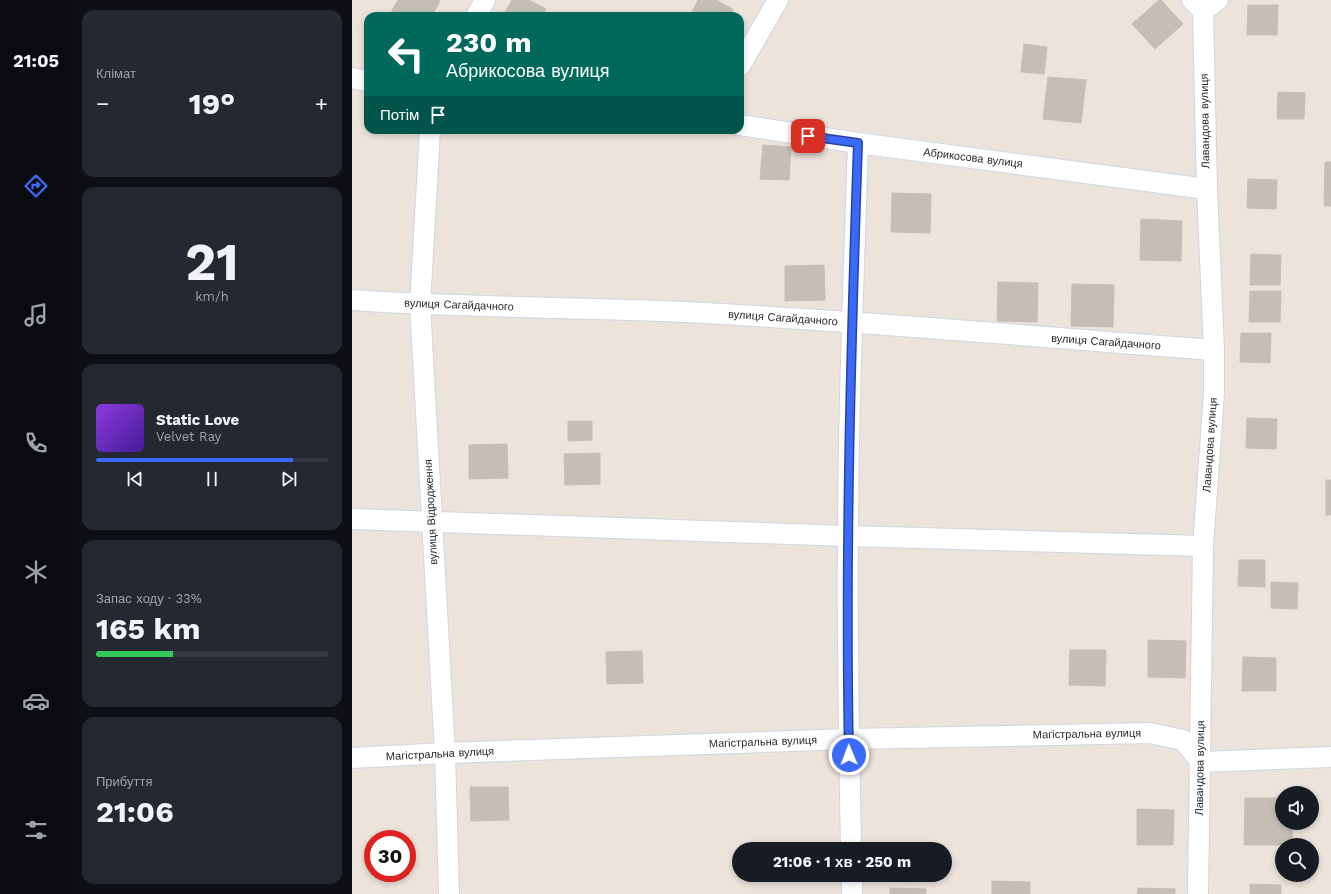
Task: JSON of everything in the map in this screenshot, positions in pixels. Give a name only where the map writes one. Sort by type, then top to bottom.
[{"type":"street","points":[[478,12],[485,0]]},
{"type":"street","points":[[744,59],[778,0]]},
{"type":"street","name":"Лавандова вулиця","points":[[1198,894],[1203,546],[1214,393],[1214,350],[1207,189],[1204,4]]},
{"type":"street","points":[[352,78],[364,80]]},
{"type":"street","name":"Абрикосова вулиця","points":[[744,127],[1207,189]]},
{"type":"street","name":"вулиця Відродження","points":[[430,134],[420,305],[445,752],[449,894]]},
{"type":"street","points":[[851,842],[848,536],[852,323],[858,143]]},
{"type":"street","name":"вулиця Сагайдачного","points":[[352,300],[420,305],[685,312],[1214,350]]},
{"type":"street","points":[[352,519],[848,536],[1203,546]]},
{"type":"street","name":"Магістральна вулиця","points":[[352,758],[445,752],[849,739],[1150,733],[1183,740],[1201,762]]},
{"type":"street","points":[[1201,762],[1331,757]]},
{"type":"street","points":[[852,882],[852,894]]},
{"type":"building","points":[[398,0],[440,1],[434,12],[391,12]]},
{"type":"building","points":[[512,0],[529,0],[546,9],[544,12],[505,12]]},
{"type":"building","points":[[698,0],[716,0],[733,9],[731,12],[692,12]]},
{"type":"building","points":[[1159,0],[1161,0],[1183,24],[1155,49],[1132,24]]},
{"type":"building","points":[[1248,5],[1278,5],[1277,35],[1247,35]]},
{"type":"building","points":[[1024,44],[1047,47],[1044,74],[1021,72]]},
{"type":"building","points":[[1048,77],[1086,80],[1081,123],[1043,119]]},
{"type":"building","points":[[1278,92],[1305,93],[1304,119],[1277,119]]},
{"type":"building","points":[[763,145],[791,147],[789,180],[760,179]]},
{"type":"building","points":[[1325,162],[1331,162],[1331,206],[1324,206]]},
{"type":"building","points":[[1248,179],[1277,180],[1276,209],[1247,208]]},
{"type":"building","points":[[892,193],[931,194],[930,233],[891,232]]},
{"type":"building","points":[[1141,219],[1182,221],[1181,261],[1140,260]]},
{"type":"building","points":[[1251,254],[1281,255],[1280,285],[1250,285]]},
{"type":"building","points":[[824,265],[825,300],[785,301],[785,266]]},
{"type":"building","points":[[998,282],[1038,283],[1037,322],[997,321]]},
{"type":"building","points":[[1072,284],[1114,285],[1113,327],[1071,326]]},
{"type":"building","points":[[1250,291],[1281,291],[1280,322],[1249,322]]},
{"type":"building","points":[[1241,333],[1271,333],[1270,363],[1240,362]]},
{"type":"building","points":[[1247,418],[1277,419],[1276,449],[1246,448]]},
{"type":"building","points":[[568,421],[592,421],[592,440],[568,441]]},
{"type":"building","points":[[507,444],[508,478],[469,479],[469,445]]},
{"type":"building","points":[[600,453],[600,484],[565,485],[564,454]]},
{"type":"building","points":[[1326,480],[1331,480],[1331,515],[1326,515]]},
{"type":"building","points":[[1239,560],[1265,560],[1265,587],[1238,586]]},
{"type":"building","points":[[1271,582],[1298,583],[1297,609],[1271,608]]},
{"type":"building","points":[[1148,640],[1186,641],[1185,678],[1148,677]]},
{"type":"building","points":[[1070,650],[1106,650],[1105,686],[1069,685]]},
{"type":"building","points":[[642,651],[643,683],[607,684],[606,652]]},
{"type":"building","points":[[1243,657],[1276,658],[1276,691],[1242,691]]},
{"type":"building","points":[[470,787],[508,787],[509,820],[471,821]]},
{"type":"building","points":[[1245,798],[1275,798],[1275,830],[1293,830],[1292,838],[1275,838],[1275,845],[1244,845]]},
{"type":"building","points":[[1137,809],[1174,810],[1173,845],[1137,845]]},
{"type":"building","points":[[992,881],[1030,882],[1030,894],[992,894]]},
{"type":"building","points":[[1250,884],[1281,885],[1281,894],[1250,894]]},
{"type":"building","points":[[890,888],[926,889],[926,894],[890,894]]},
{"type":"building","points":[[1138,888],[1175,889],[1175,894],[1137,894]]},
{"type":"route","points":[[808,136],[858,143],[852,323],[848,536],[849,755]]}]
